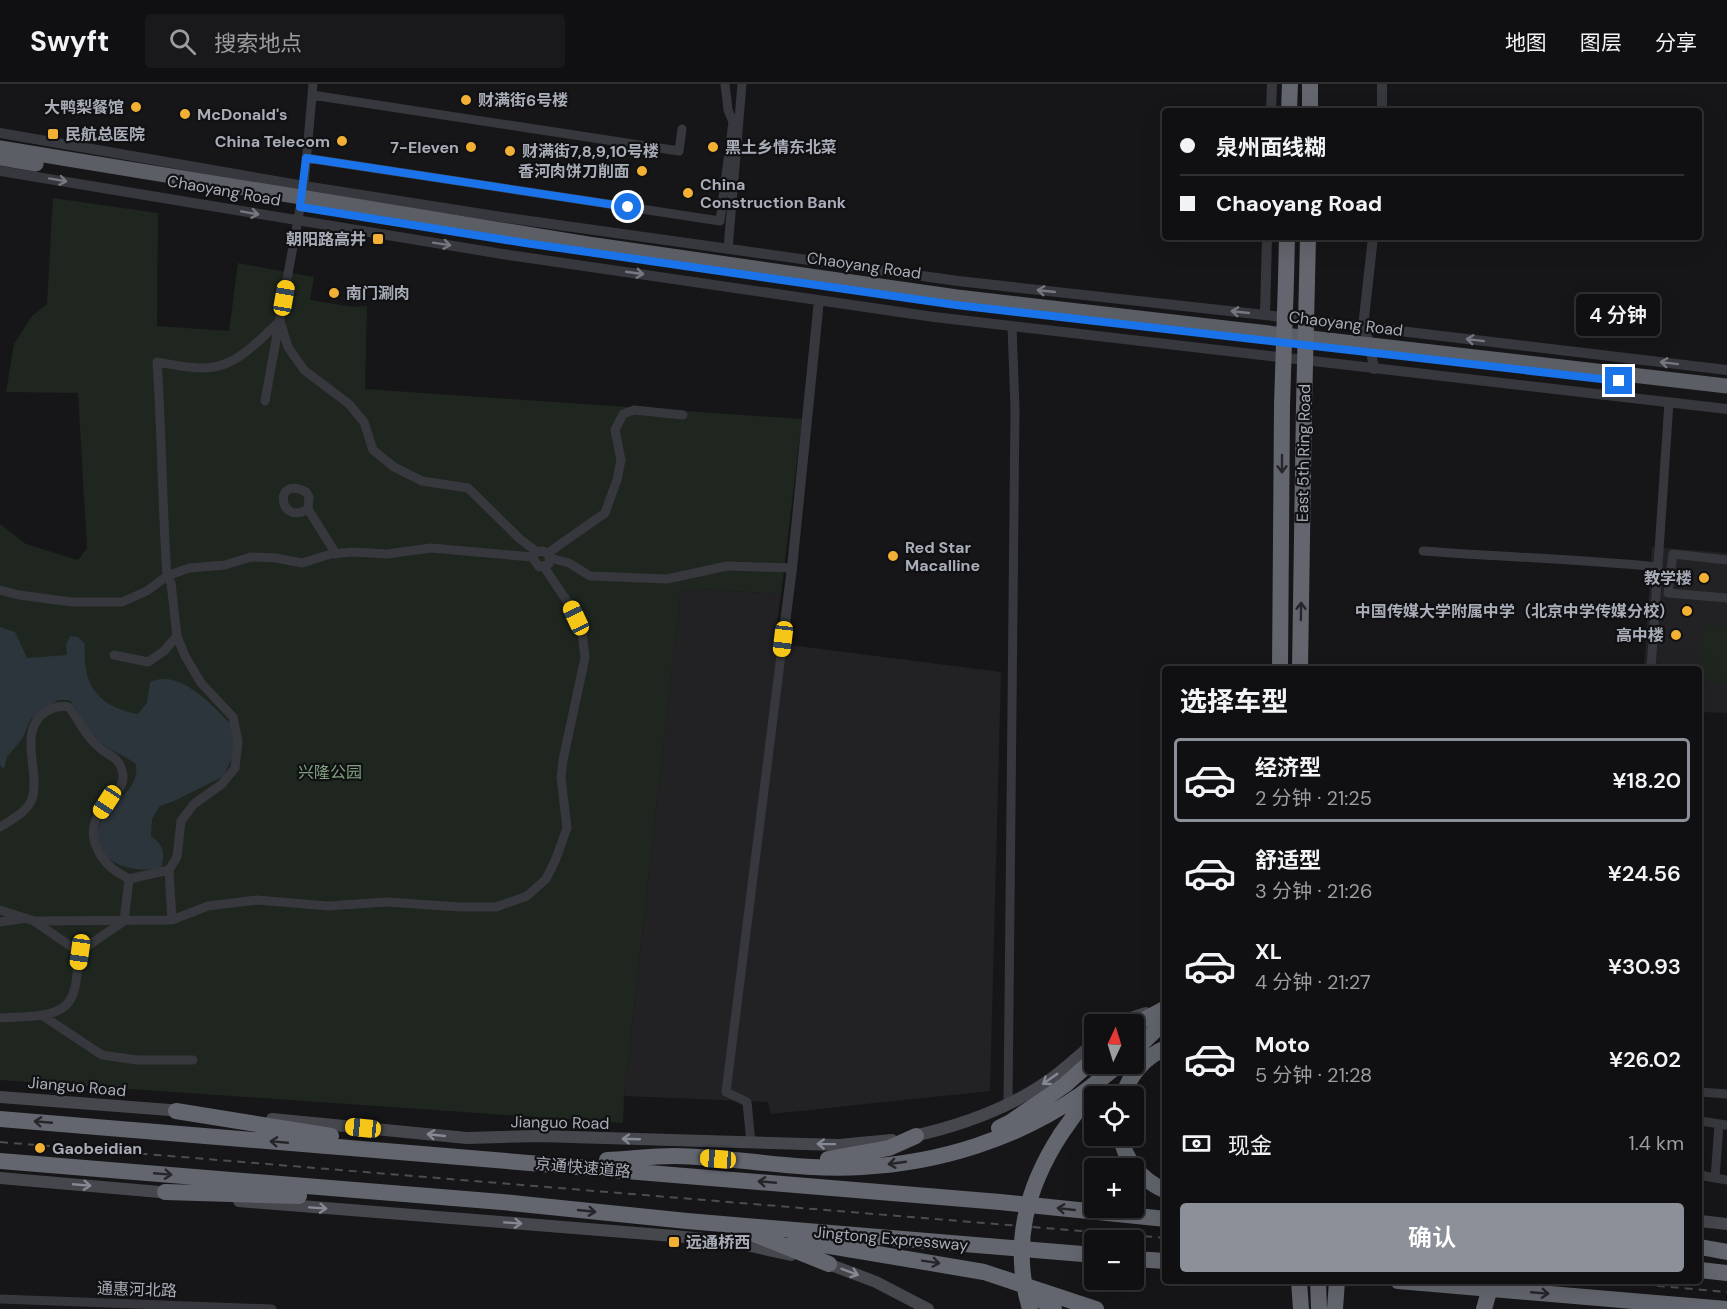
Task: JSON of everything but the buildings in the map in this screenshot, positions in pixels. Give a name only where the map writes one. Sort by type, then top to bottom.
[{"type":"highway","points":[[1290,84],[1290,108]]},
{"type":"highway","points":[[1310,84],[1310,108]]},
{"type":"highway","name":"Chaoyang Road","points":[[0,148],[507,240],[956,305],[1727,386]]},
{"type":"highway","name":"Chaoyang Road","points":[[0,158],[301,203]]},
{"type":"highway","name":"East 5th Ring Road","points":[[1280,666],[1282,405],[1287,240]]},
{"type":"highway","name":"East 5th Ring Road","points":[[1300,666],[1308,240]]},
{"type":"highway","name":"Chaoyang Road","points":[[1370,348],[1727,394]]},
{"type":"highway","points":[[1144,1020],[1162,1010]]},
{"type":"highway","points":[[1144,1040],[1162,1021]]},
{"type":"highway","points":[[1128,1086],[1133,1074],[1145,1061],[1162,1050]]},
{"type":"highway","points":[[939,1156],[1009,1123],[1065,1085],[1084,1068]]},
{"type":"highway","points":[[546,1163],[674,1156],[861,1167],[898,1164],[967,1149],[1028,1125],[1082,1094],[1107,1074]]},
{"type":"highway","points":[[1030,1309],[1022,1255],[1024,1221],[1029,1197],[1038,1172],[1060,1134],[1111,1074]]},
{"type":"highway","points":[[176,1111],[450,1156]]},
{"type":"highway","name":"京通快速道路","points":[[0,1119],[546,1163],[1000,1202],[1162,1219]]},
{"type":"highway","points":[[784,1164],[889,1148],[916,1136]]},
{"type":"highway","points":[[1124,1146],[1128,1159],[1142,1176],[1162,1188]]},
{"type":"highway","points":[[0,1161],[502,1202],[687,1221],[956,1266],[1010,1279],[1096,1309]]},
{"type":"highway","points":[[165,1192],[502,1202]]},
{"type":"highway","name":"Jingtong Expressway","points":[[687,1221],[1084,1254]]},
{"type":"highway","points":[[749,1232],[829,1264]]},
{"type":"highway","points":[[1702,1248],[1727,1254]]},
{"type":"highway","points":[[1702,1252],[1727,1254]]},
{"type":"highway","points":[[1144,1260],[1162,1261]]},
{"type":"highway","points":[[1702,1270],[1727,1273]]},
{"type":"highway","points":[[1010,1279],[1054,1309]]},
{"type":"highway","points":[[1299,1284],[1300,1309]]},
{"type":"highway","points":[[1318,1284],[1319,1309]]},
{"type":"highway","points":[[1335,1309],[1336,1284]]},
{"type":"highway","points":[[1433,1284],[1727,1309]]},
{"type":"highway","points":[[1484,1309],[1491,1284]]},
{"type":"main road","points":[[1141,1014],[1162,1020]]},
{"type":"main road","name":"Jianguo Road","points":[[0,1097],[467,1138],[538,1136],[751,1143],[870,1143],[916,1136],[962,1123],[1008,1104],[1055,1076],[1084,1051]]},
{"type":"main road","points":[[0,1178],[165,1192],[260,1204],[733,1242],[829,1264],[876,1282],[928,1309]]},
{"type":"main road","points":[[1702,1221],[1727,1224]]},
{"type":"street","points":[[265,401],[301,203],[313,84]]},
{"type":"street","points":[[306,158],[720,221],[733,122],[728,110],[725,84]]},
{"type":"street","points":[[728,249],[742,84]]},
{"type":"street","points":[[1271,108],[1272,84]]},
{"type":"street","points":[[1382,84],[1382,108]]},
{"type":"street","points":[[312,95],[679,151],[682,129]]},
{"type":"street","name":"Chaoyang Road","points":[[0,133],[301,203],[502,254],[1012,326],[1727,409]]},
{"type":"street","name":"Chaoyang Road","points":[[0,171],[301,203],[508,218],[958,282],[1265,315],[1727,370]]},
{"type":"street","points":[[1265,315],[1267,240]]},
{"type":"street","points":[[1373,240],[1363,327],[1374,369]]},
{"type":"street","points":[[751,1143],[747,1102],[726,1092],[792,568],[819,300]]},
{"type":"street","points":[[280,321],[288,347],[304,370],[350,404],[364,422],[373,450],[394,467],[422,482],[468,488],[535,555],[539,567],[549,564],[549,556]]},
{"type":"street","points":[[172,920],[168,870],[177,857],[181,822],[194,804],[222,784],[235,768],[238,741],[233,717],[201,683],[185,657],[177,636],[171,583],[167,576],[161,491],[161,420],[157,362],[202,368],[216,367],[251,348],[280,321]]},
{"type":"street","points":[[1008,1104],[1015,409],[1012,326]]},
{"type":"street","points":[[1651,666],[1669,402]]},
{"type":"street","points":[[549,556],[605,513],[617,480],[621,460],[615,430],[623,414],[634,410],[683,415]]},
{"type":"street","points":[[308,509],[336,554]]},
{"type":"street","points":[[0,590],[19,595],[72,602],[122,602],[147,591],[167,576],[189,568],[225,565],[251,557],[276,558],[302,563],[352,552],[387,554],[431,548],[535,555],[543,550],[549,556],[568,563],[590,576],[667,579],[727,566],[792,568]]},
{"type":"street","points":[[1423,551],[1658,567]]},
{"type":"street","points":[[1727,560],[1673,554],[1668,593],[1727,598]]},
{"type":"street","points":[[0,922],[172,920],[208,906],[257,900],[328,906],[386,902],[496,907],[527,896],[546,879],[567,828],[561,778],[585,658],[582,632],[569,604],[544,567]]},
{"type":"street","points":[[114,655],[148,662],[164,651],[177,636]]},
{"type":"street","points":[[0,827],[22,812],[31,801],[34,782],[31,761],[33,726],[39,716],[63,705],[69,707],[98,747],[119,762],[124,777],[120,787],[95,821],[92,839],[102,860],[129,879],[168,870]]},
{"type":"street","points":[[0,1018],[43,1016],[61,1008],[73,996],[80,952],[124,921],[129,879]]},
{"type":"street","points":[[0,910],[30,920],[80,952]]},
{"type":"street","points":[[43,1016],[102,1055],[137,1060],[193,1060]]},
{"type":"street","points":[[1702,1092],[1727,1094]]},
{"type":"street","points":[[1702,1121],[1723,1124],[1715,1178]]},
{"type":"street","points":[[1702,1175],[1727,1180]]},
{"type":"street","name":"通惠河北路","points":[[0,1299],[272,1309]]},
{"type":"shaded area","name":"中国传媒大学附属中学（北京中学传媒分校）","points":[[1652,547],[1727,553],[1727,713],[1702,712],[1702,666],[1644,666]]},
{"type":"shaded area","points":[[681,588],[781,594],[774,643],[1001,672],[990,1091],[771,1114],[768,1102],[624,1096]]},
{"type":"shaded area","points":[[0,627],[15,632],[27,658],[67,655],[66,645],[70,636],[78,637],[85,644],[86,671],[90,682],[95,692],[112,706],[138,714],[147,703],[150,682],[162,679],[173,680],[196,692],[234,727],[234,753],[224,776],[160,806],[152,819],[151,836],[159,843],[162,850],[161,868],[130,868],[118,864],[107,857],[100,847],[98,829],[100,823],[133,784],[136,764],[96,739],[70,700],[58,700],[31,719],[22,739],[7,757],[4,769],[0,765]]},
{"type":"green space","name":"兴隆公园","points":[[53,198],[158,213],[157,326],[229,331],[238,263],[314,277],[310,300],[354,307],[367,306],[365,389],[802,419],[781,594],[681,588],[624,1096],[623,1123],[0,1080],[0,524],[26,544],[78,560],[87,548],[78,393],[6,392],[14,344],[32,316],[47,304]]},
{"type":"green space","points":[[1703,624],[1727,626],[1727,683],[1702,680]]},
{"type":"railway","points":[[0,1142],[1162,1238]]},
{"type":"railway","points":[[1635,1284],[1727,1292]]},
{"type":"place","name":"财满街6号楼","points":[[466,100]]},
{"type":"place","name":"大鸭梨餐馆","points":[[136,107]]},
{"type":"place","name":"McDonald's","points":[[185,114]]},
{"type":"place","name":"民航总医院","points":[[53,134]]},
{"type":"place","name":"China Telecom","points":[[342,141]]},
{"type":"place","name":"7-Eleven","points":[[471,147]]},
{"type":"place","name":"黑土乡情东北菜","points":[[713,147]]},
{"type":"place","name":"财满街7,8,9,10号楼","points":[[510,151]]},
{"type":"place","name":"香河肉饼刀削面","points":[[642,171]]},
{"type":"place","name":"China Construction Bank","points":[[688,193]]},
{"type":"place","name":"朝阳路高井","points":[[378,239]]},
{"type":"place","name":"南门涮肉","points":[[334,293]]},
{"type":"place","name":"Red Star Macalline","points":[[893,556]]},
{"type":"place","name":"教学楼","points":[[1704,578]]},
{"type":"place","name":"中国传媒大学附属中学（北京中学传媒分校）","points":[[1687,611]]},
{"type":"place","name":"高中楼","points":[[1676,635]]},
{"type":"place","name":"Gaobeidian","points":[[40,1148]]},
{"type":"place","name":"远通桥西","points":[[674,1242]]},
{"type":"route","points":[[628,207],[306,158],[300,207],[525,243],[956,305],[1619,381]]}]
